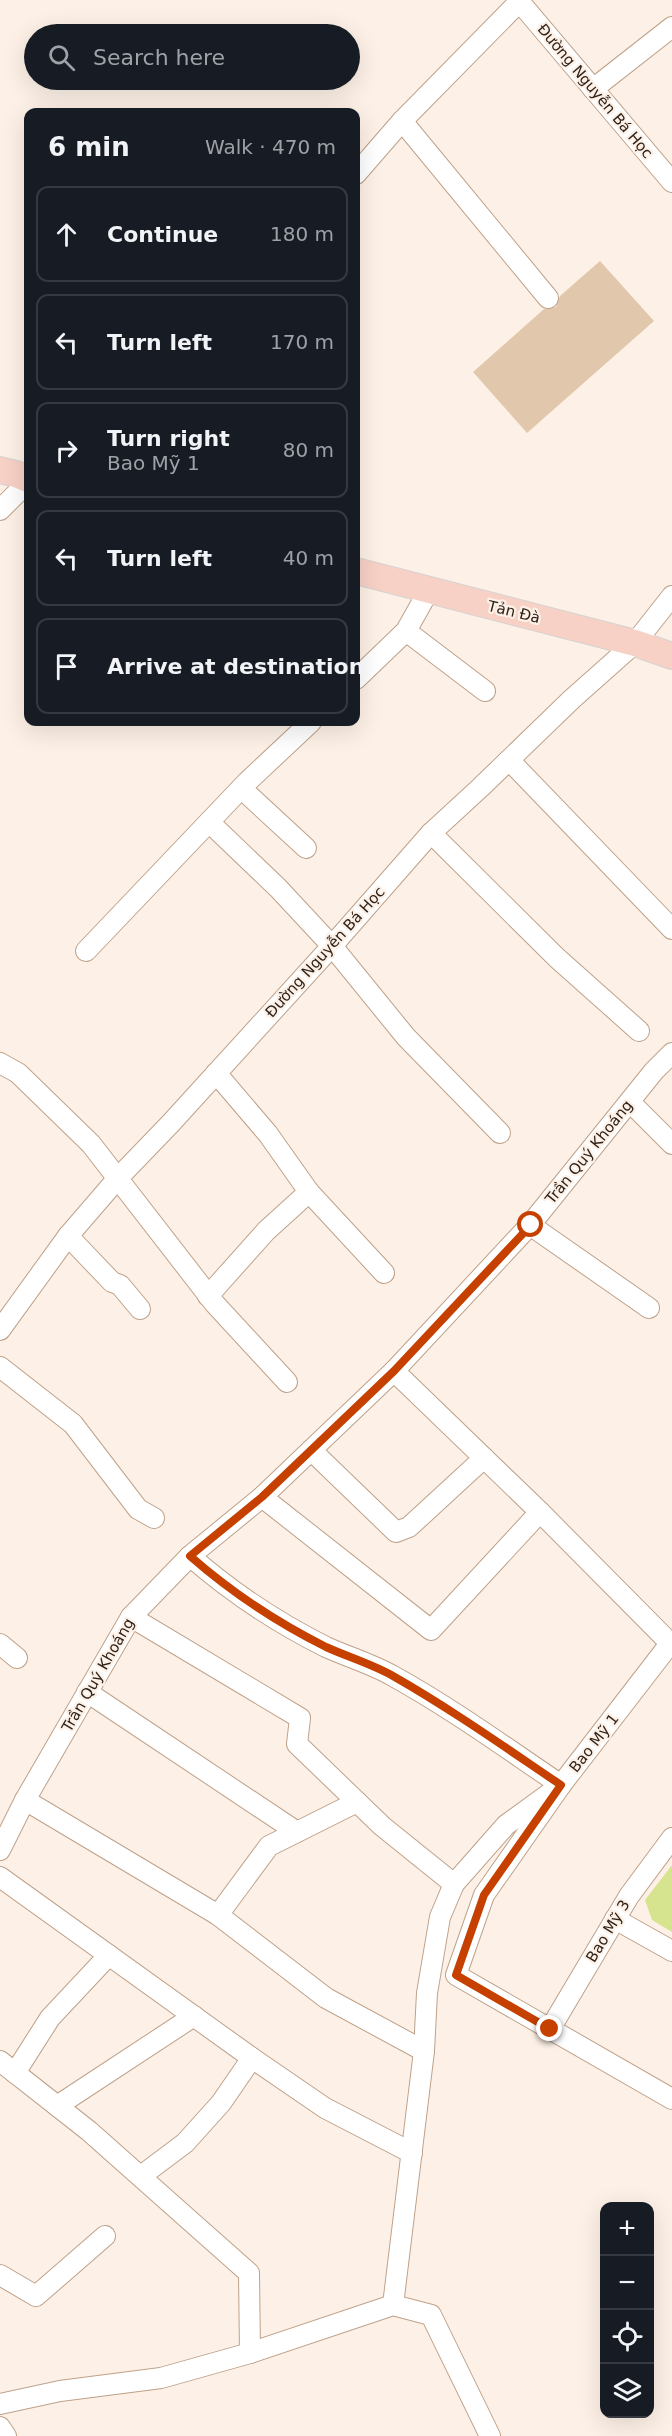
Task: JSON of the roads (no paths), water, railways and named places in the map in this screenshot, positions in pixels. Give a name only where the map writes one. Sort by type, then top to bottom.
[{"type":"main road","points":[[0,470],[24,478]]},
{"type":"main road","name":"Tản Đà","points":[[360,572],[635,643],[672,656]]},
{"type":"street","name":"Đường Nguyễn Bá Học","points":[[519,1],[672,182]]},
{"type":"street","points":[[360,169],[402,121],[519,1]]},
{"type":"street","points":[[593,88],[672,27]]},
{"type":"street","points":[[402,121],[548,298]]},
{"type":"street","points":[[0,510],[24,484]]},
{"type":"street","points":[[360,675],[406,631],[429,590]]},
{"type":"street","name":"Đường Nguyễn Bá Học","points":[[0,1330],[68,1236],[117,1178],[332,946],[431,833],[572,699],[635,643],[672,596]]},
{"type":"street","points":[[406,631],[485,691]]},
{"type":"street","points":[[86,951],[209,822],[307,726]]},
{"type":"street","points":[[509,760],[672,929]]},
{"type":"street","points":[[242,789],[306,848]]},
{"type":"street","points":[[209,822],[278,888],[332,946],[406,1037],[500,1132]]},
{"type":"street","points":[[431,833],[557,958],[639,1031]]},
{"type":"street","name":"Trần Quý Khoáng","points":[[0,1850],[25,1800],[131,1617],[190,1556],[262,1497],[394,1371],[531,1225],[654,1071],[672,1053]]},
{"type":"street","points":[[0,1063],[18,1073],[91,1144],[208,1296],[287,1382]]},
{"type":"street","points":[[216,1073],[268,1134],[309,1192],[384,1273]]},
{"type":"street","points":[[630,1102],[672,1144]]},
{"type":"street","points":[[208,1296],[266,1231],[309,1192]]},
{"type":"street","points":[[531,1225],[649,1308]]},
{"type":"street","points":[[68,1236],[112,1282],[120,1285],[140,1309]]},
{"type":"street","points":[[0,1367],[73,1424],[138,1509],[154,1518]]},
{"type":"street","points":[[394,1371],[671,1643]]},
{"type":"street","points":[[311,1450],[396,1533],[409,1527],[484,1458]]},
{"type":"street","points":[[262,1497],[431,1630],[540,1512]]},
{"type":"street","points":[[190,1556],[214,1577],[280,1622],[326,1646],[392,1675],[476,1727],[561,1785],[506,1825],[454,1884],[440,1917],[432,1956],[424,2051],[393,2305]]},
{"type":"street","points":[[131,1617],[300,1718],[297,1744],[382,1826],[454,1884]]},
{"type":"street","name":"Bao Mỹ 1","points":[[550,2029],[456,1975],[484,1895],[561,1785],[671,1643]]},
{"type":"street","points":[[0,1644],[17,1658]]},
{"type":"street","points":[[87,1692],[297,1832]]},
{"type":"street","points":[[25,1800],[218,1915],[326,1998],[424,2051]]},
{"type":"street","points":[[218,1915],[270,1846],[357,1802]]},
{"type":"street","name":"Bao Mỹ 3","points":[[550,2029],[629,1896],[672,1838]]},
{"type":"street","points":[[0,1876],[325,2108],[412,2153]]},
{"type":"street","points":[[615,1919],[672,1951]]},
{"type":"street","points":[[109,1955],[7,2067],[141,2176],[249,2273],[250,2353]]},
{"type":"street","points":[[57,2106],[194,2016]]},
{"type":"street","points":[[550,2029],[672,2099]]},
{"type":"street","points":[[141,2176],[185,2144],[221,2103],[252,2058]]},
{"type":"street","points":[[0,2275],[36,2296],[105,2236]]},
{"type":"street","points":[[0,2404],[60,2391],[161,2378],[250,2353],[393,2305],[431,2314],[487,2435]]},
{"type":"street","points":[[0,2427],[6,2436]]}]
